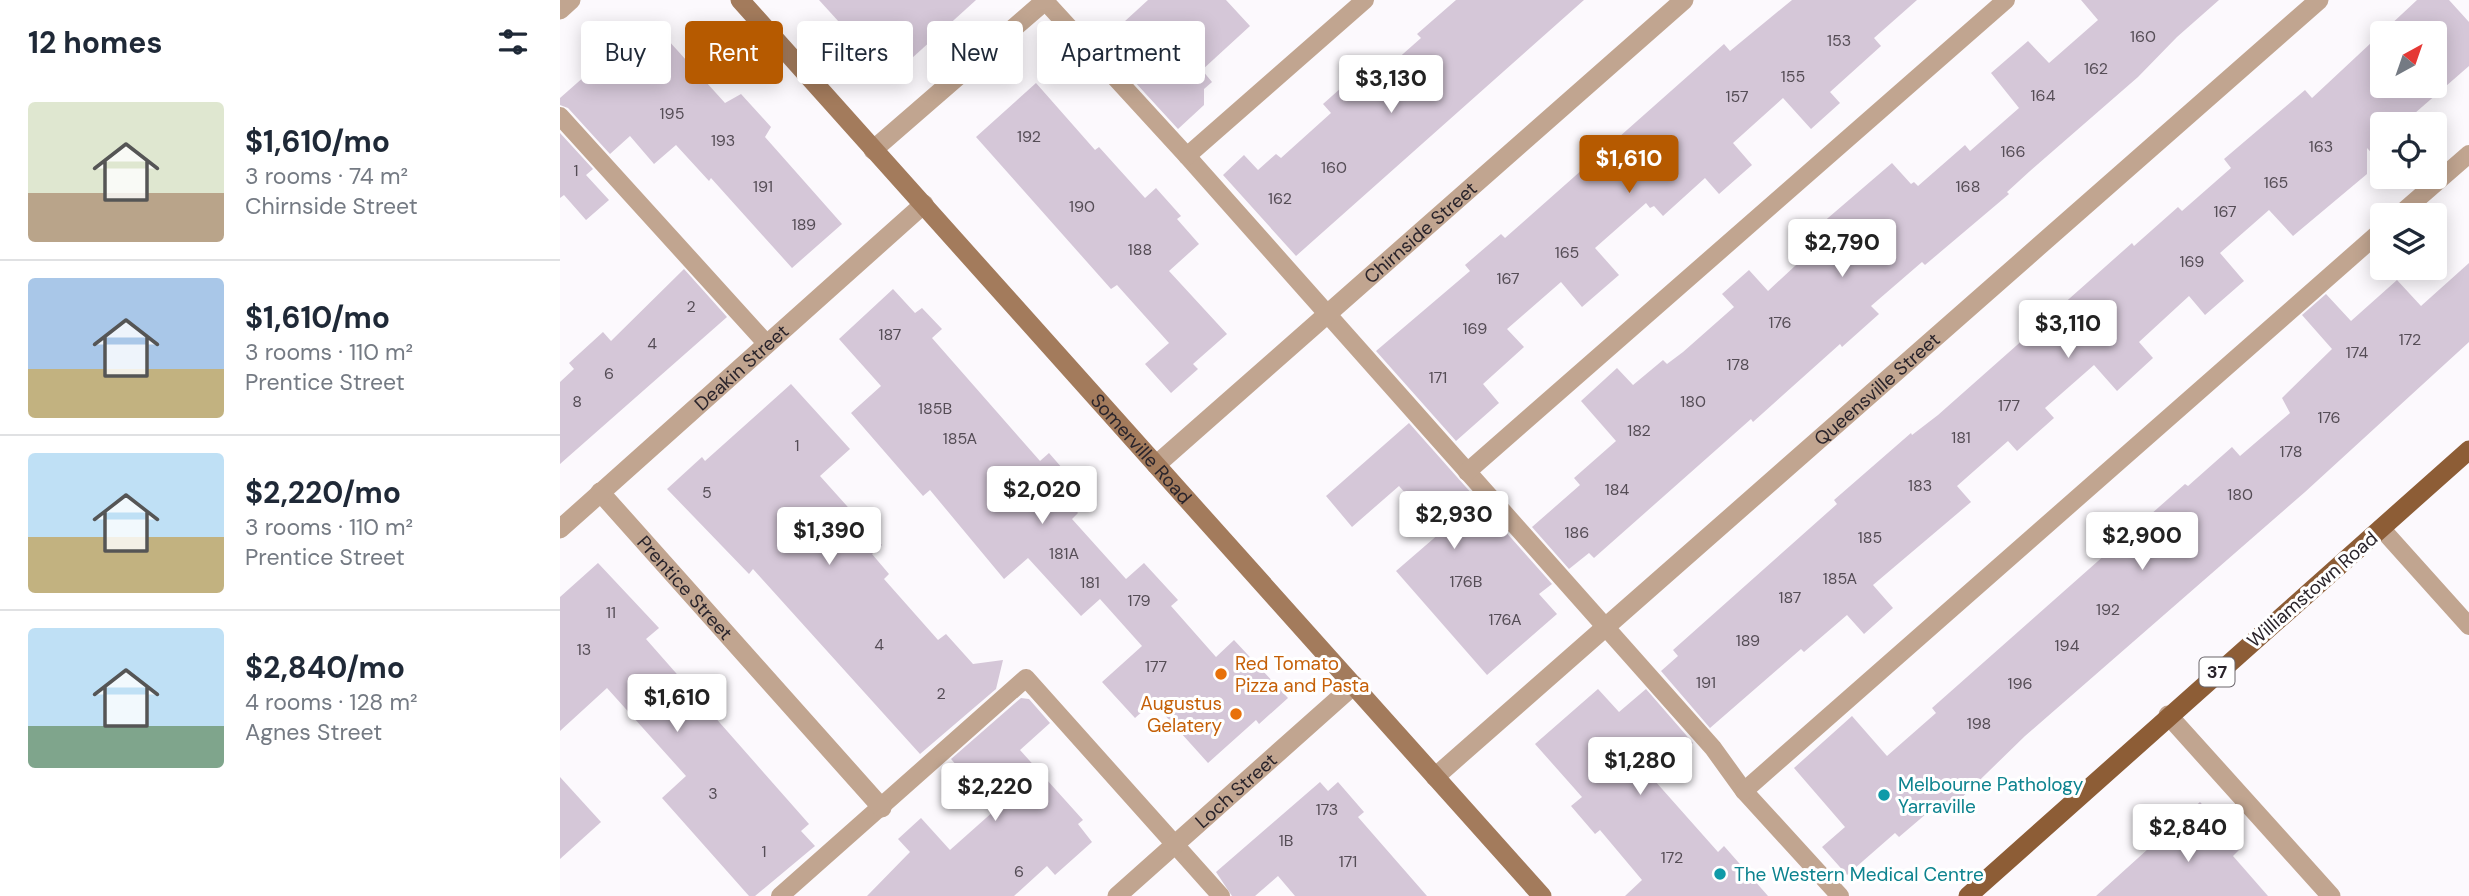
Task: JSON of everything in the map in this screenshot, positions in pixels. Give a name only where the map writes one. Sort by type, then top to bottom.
[{"type":"main road","name":"Somerville Road","points":[[740,0],[1542,896]]},
{"type":"main road","name":"Williamstown Road","points":[[1968,896],[2168,715],[2469,450]]},
{"type":"street","points":[[560,10],[571,0]]},
{"type":"street","points":[[873,150],[1045,0]]},
{"type":"street","name":"Chirnside Street","points":[[1156,465],[1684,0]]},
{"type":"street","name":"Queensville Street","points":[[1435,777],[2319,0]]},
{"type":"street","name":"Deakin Street","points":[[560,528],[923,204]]},
{"type":"street","name":"Prentice Street","points":[[600,492],[882,808]]},
{"type":"street","name":"Loch Street","points":[[1116,896],[1354,685]]},
{"type":"street","points":[[2168,715],[2331,896]]},
{"type":"lane","points":[[1045,0],[1188,156],[1326,315],[1713,748],[1744,791],[1840,896]]},
{"type":"lane","points":[[1188,156],[1366,0]]},
{"type":"lane","points":[[1467,472],[2006,0]]},
{"type":"lane","points":[[560,117],[766,343]]},
{"type":"lane","points":[[2413,203],[2469,154]]},
{"type":"lane","points":[[1744,791],[2370,241]]},
{"type":"lane","points":[[2381,528],[2469,626]]},
{"type":"lane","points":[[780,896],[1026,678],[1174,846],[1222,896]]},
{"type":"building","points":[[819,0],[976,0],[953,21],[927,21],[927,44],[913,57],[913,21],[838,21]]},
{"type":"building","points":[[1148,0],[1226,0],[1250,26],[1205,67],[1205,21],[1125,21]]},
{"type":"building","points":[[1456,0],[1584,0],[1296,256],[1223,175],[1244,155],[1258,170],[1276,154],[1281,158],[1331,113],[1323,104],[1359,72],[1369,84],[1421,38],[1417,34]]},
{"type":"building","points":[[1792,0],[1917,0],[1874,38],[1881,46],[1830,92],[1840,103],[1811,129],[1783,98],[1733,143],[1752,165],[1719,194],[1705,178],[1663,216],[1654,206],[1650,208],[1646,203],[1595,248],[1619,275],[1582,307],[1561,282],[1507,329],[1524,347],[1483,384],[1499,403],[1456,441],[1376,351],[1470,271],[1465,265],[1501,234],[1505,238],[1724,44],[1730,51]]},
{"type":"building","points":[[2081,0],[2219,0],[2177,37],[2138,77],[2007,192],[2009,194],[1925,265],[1922,262],[1871,306],[1879,314],[1842,347],[1840,344],[1753,422],[1751,419],[1594,558],[1589,553],[1569,569],[1532,527],[1580,485],[1574,478],[1616,441],[1581,401],[1617,368],[1633,385],[1663,360],[1667,364],[1683,352],[1734,307],[1722,294],[1749,270],[1768,291],[1823,240],[1814,230],[1892,163],[1911,184],[1914,182],[1918,186],[1965,145],[1970,151],[2019,108],[1991,73],[2028,41],[2049,63],[2098,20]]},
{"type":"building","points":[[2417,0],[2449,0],[2469,22],[2469,66],[2447,85],[2447,21],[2394,21]]},
{"type":"building","points":[[671,43],[685,59],[685,84],[708,84],[725,103],[741,94],[771,127],[765,137],[842,224],[792,268],[711,178],[709,181],[676,145],[654,164],[630,136],[610,154],[568,108],[560,105],[560,98],[581,79],[581,84],[671,84]]},
{"type":"building","points":[[2370,44],[2370,98],[2432,98],[2416,112],[2370,112],[2367,174],[2293,236],[2269,210],[2220,253],[2244,281],[2205,315],[2189,296],[2139,342],[2153,358],[2117,391],[2094,365],[2045,408],[2054,418],[2017,451],[2008,441],[1957,486],[1971,502],[1873,585],[1893,608],[1864,634],[1847,615],[1804,652],[1801,649],[1710,728],[1661,671],[1678,656],[1673,650],[1837,504],[1834,500],[1911,433],[1912,435],[1938,415],[2132,243],[2134,246],[2178,207],[2182,211],[2231,168],[2224,159],[2305,90],[2312,98]]},
{"type":"building","points":[[1205,74],[1212,82],[1204,89],[1204,105],[1178,129],[1137,84],[1205,84]]},
{"type":"building","points":[[1036,83],[1095,150],[1099,147],[1145,198],[1156,188],[1181,216],[1177,219],[1199,244],[1169,271],[1227,334],[1193,364],[1198,369],[1171,393],[1145,364],[1169,343],[1117,285],[1111,289],[976,137]]},
{"type":"building","points":[[560,133],[593,169],[586,175],[609,200],[586,220],[564,195],[560,198]]},
{"type":"building","points":[[2469,263],[2469,342],[2305,492],[2025,736],[1948,811],[1940,802],[1899,837],[1895,833],[1847,875],[1822,847],[1845,827],[1794,768],[1852,716],[1887,756],[1936,713],[1932,708],[2185,484],[2188,486],[2232,447],[2240,456],[2290,413],[2282,398],[2332,349],[2302,315],[2326,294],[2351,321],[2397,280],[2421,306]]},
{"type":"building","points":[[684,269],[727,317],[560,464],[560,382],[574,369],[569,363],[603,332],[611,341]]},
{"type":"building","points":[[893,289],[915,313],[922,308],[942,329],[932,338],[1040,461],[1049,453],[1083,492],[1070,503],[1078,513],[1072,519],[1126,579],[1144,563],[1178,600],[1171,606],[1216,657],[1234,640],[1288,698],[1259,724],[1256,720],[1208,763],[1153,702],[1135,718],[1102,682],[1142,646],[1100,599],[1081,616],[1028,558],[1004,579],[930,490],[923,496],[851,413],[881,386],[839,339]]},
{"type":"building","points":[[791,384],[850,449],[820,476],[882,545],[872,554],[889,574],[884,579],[938,640],[946,634],[973,664],[1003,660],[996,689],[920,754],[753,569],[749,574],[667,489],[702,457],[705,461]]},
{"type":"building","points":[[1409,423],[1552,584],[1539,594],[1557,614],[1487,675],[1396,571],[1440,533],[1399,486],[1352,527],[1326,496]]},
{"type":"building","points":[[598,563],[659,628],[646,639],[809,824],[801,831],[815,846],[755,896],[749,896],[662,798],[686,776],[607,688],[560,731],[560,597]]},
{"type":"building","points":[[1598,689],[1619,712],[1646,689],[1693,743],[1690,746],[1692,749],[1655,781],[1718,852],[1724,846],[1768,896],[1625,896],[1642,880],[1600,830],[1595,834],[1571,806],[1582,797],[1535,744]]},
{"type":"building","points":[[1021,698],[1029,699],[1050,723],[1020,750],[1083,820],[1078,824],[1092,842],[1055,875],[1047,866],[1014,896],[867,896],[910,852],[898,839],[921,818],[950,850],[995,810],[951,759]]},
{"type":"building","points":[[560,777],[601,822],[560,859]]},
{"type":"building","points":[[1320,782],[1328,791],[1338,782],[1364,812],[1358,817],[1427,896],[1295,896],[1278,876],[1255,896],[1232,896],[1216,872]]},
{"type":"building","points":[[2200,802],[2241,848],[2233,856],[2268,896],[2096,896]]},
{"type":"place","name":"Red Tomato Pizza and Pasta","points":[[1221,674]]},
{"type":"place","name":"Augustus Gelatery","points":[[1236,714]]},
{"type":"place","name":"Melbourne Pathology Yarraville","points":[[1884,795]]},
{"type":"place","name":"The Western Medical Centre","points":[[1720,874]]}]
